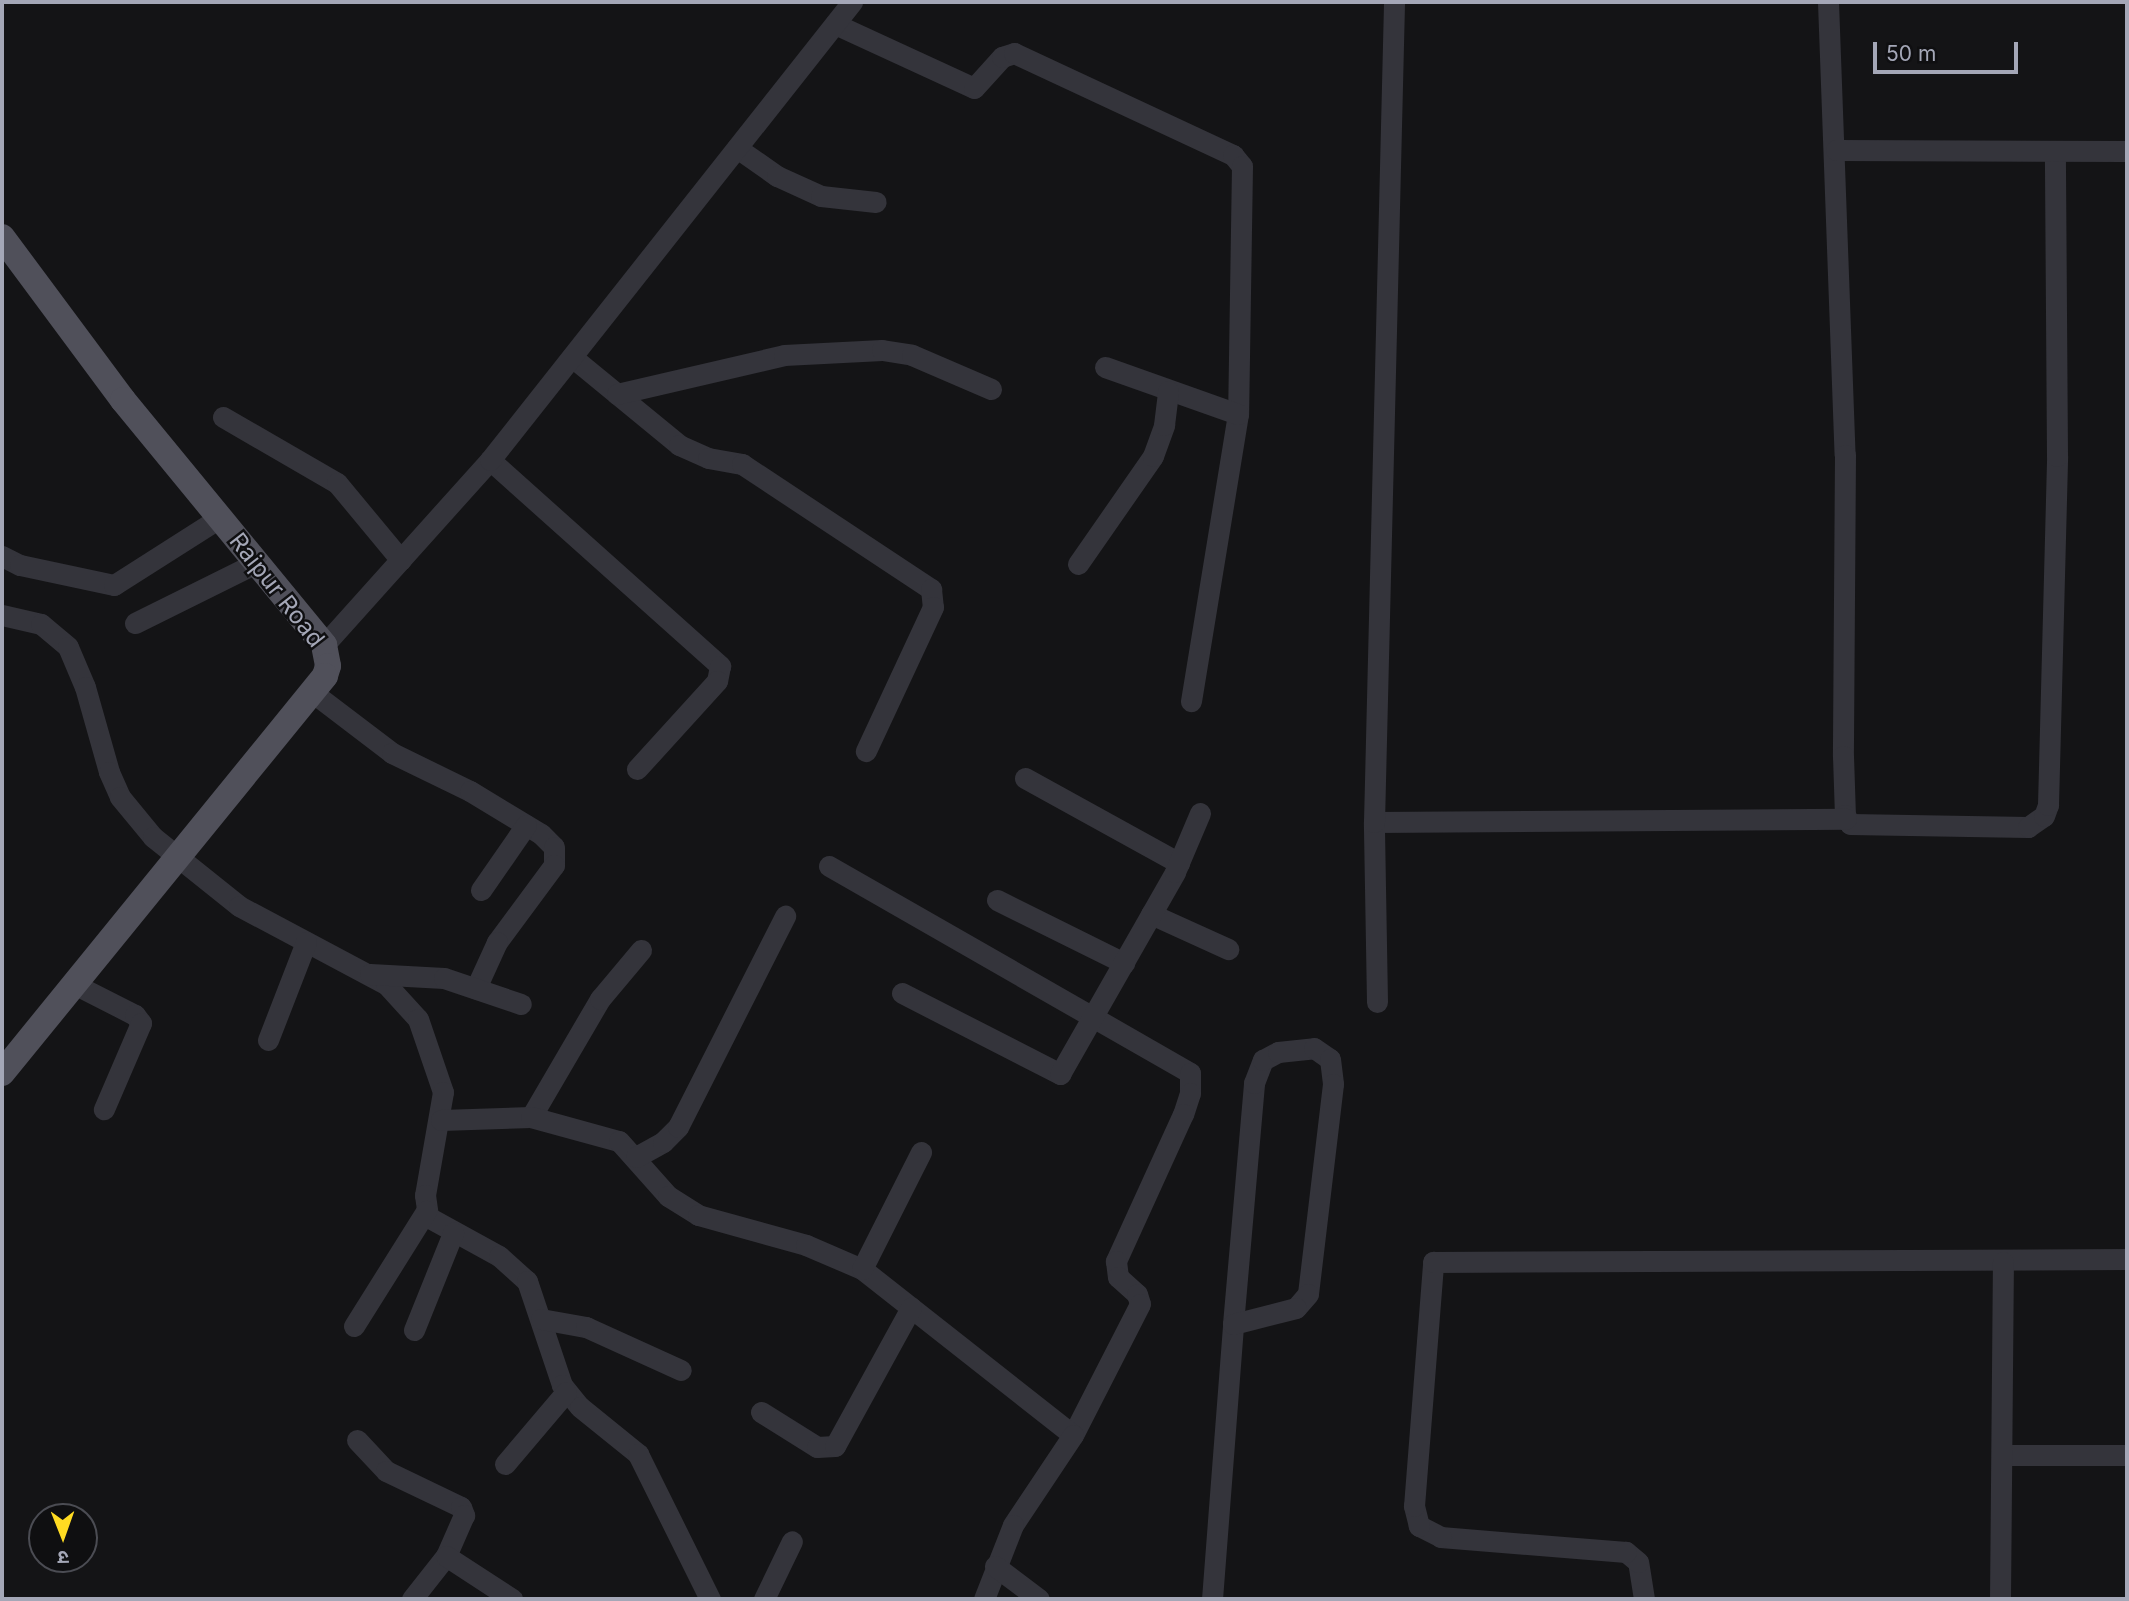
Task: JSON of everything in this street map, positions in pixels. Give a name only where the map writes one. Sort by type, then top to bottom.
[{"type":"main road","name":"Raipur Road","points":[[2,237],[123,400],[324,645],[328,666],[312,692],[2,1073]]},
{"type":"street","points":[[324,645],[490,460],[852,2]]},
{"type":"street","points":[[1377,1002],[1374,822],[1394,2]]},
{"type":"street","points":[[1828,2],[1836,150],[1845,455],[1846,819]]},
{"type":"street","points":[[835,24],[973,88],[1002,57],[1014,53],[1238,160],[1245,181],[1238,414],[1191,701]]},
{"type":"street","points":[[737,148],[777,176],[821,196],[876,202]]},
{"type":"street","points":[[1836,150],[2127,151]]},
{"type":"street","points":[[1374,822],[1846,819],[1855,825],[2028,827],[2044,816],[2048,805],[2057,456],[2055,152]]},
{"type":"street","points":[[617,394],[784,355],[882,350],[912,355],[991,389]]},
{"type":"street","points":[[572,357],[679,445],[708,458],[742,464],[931,589],[933,607],[866,751]]},
{"type":"street","points":[[1105,367],[1238,414]]},
{"type":"street","points":[[1078,564],[1153,456],[1164,425],[1168,391]]},
{"type":"street","points":[[223,417],[337,483],[401,560]]},
{"type":"street","points":[[490,460],[720,666],[717,681],[637,769]]},
{"type":"street","points":[[2,556],[20,565],[114,585],[219,518]]},
{"type":"street","points":[[135,623],[256,563]]},
{"type":"street","points":[[2,615],[41,624],[68,647],[120,797],[137,822],[176,857],[239,906],[370,974],[396,992],[418,1019],[441,1082],[441,1120],[425,1195],[426,1211],[432,1221],[518,1270],[533,1294],[566,1391],[638,1454],[710,1599]]},
{"type":"street","points":[[312,692],[391,753],[526,825],[554,847],[554,865],[497,942],[476,988]]},
{"type":"street","points":[[1025,778],[1179,863]]},
{"type":"street","points":[[902,993],[1056,1075],[1062,1073],[1179,863],[1200,813]]},
{"type":"street","points":[[481,890],[526,825]]},
{"type":"street","points":[[829,866],[1092,1019],[1185,1067],[1192,1080],[1183,1114],[1116,1261],[1118,1277],[1138,1294],[1140,1304],[1073,1435],[1013,1525],[984,1599]]},
{"type":"street","points":[[997,900],[1124,963]]},
{"type":"street","points":[[1151,914],[1228,949]]},
{"type":"street","points":[[636,1157],[663,1142],[678,1127],[785,916]]},
{"type":"street","points":[[268,1041],[306,942]]},
{"type":"street","points":[[531,1117],[600,999],[641,950]]},
{"type":"street","points":[[370,974],[444,978],[521,1003]]},
{"type":"street","points":[[74,984],[128,1011],[141,1023],[104,1109]]},
{"type":"street","points":[[1212,1599],[1233,1324],[1256,1071],[1263,1060],[1278,1052],[1314,1048],[1330,1059],[1333,1084],[1308,1294],[1296,1308],[1233,1324]]},
{"type":"street","points":[[441,1120],[531,1117],[610,1136],[636,1157],[668,1196],[698,1215],[806,1245],[862,1269],[1073,1435]]},
{"type":"street","points":[[862,1269],[921,1152]]},
{"type":"street","points":[[354,1326],[426,1211]]},
{"type":"street","points":[[414,1330],[453,1233]]},
{"type":"street","points":[[1643,1599],[1638,1562],[1626,1552],[1441,1537],[1419,1526],[1415,1506],[1433,1262],[2003,1262],[2127,1259]]},
{"type":"street","points":[[2000,1599],[2003,1262]]},
{"type":"street","points":[[761,1412],[817,1447],[835,1446],[911,1308]]},
{"type":"street","points":[[541,1318],[586,1327],[681,1370]]},
{"type":"street","points":[[505,1464],[566,1391]]},
{"type":"street","points":[[357,1440],[386,1471],[463,1509],[446,1556],[412,1599]]},
{"type":"street","points":[[2003,1455],[2127,1455]]},
{"type":"street","points":[[764,1599],[792,1541]]},
{"type":"street","points":[[446,1556],[512,1599]]},
{"type":"street","points":[[995,1566],[1039,1599]]}]
